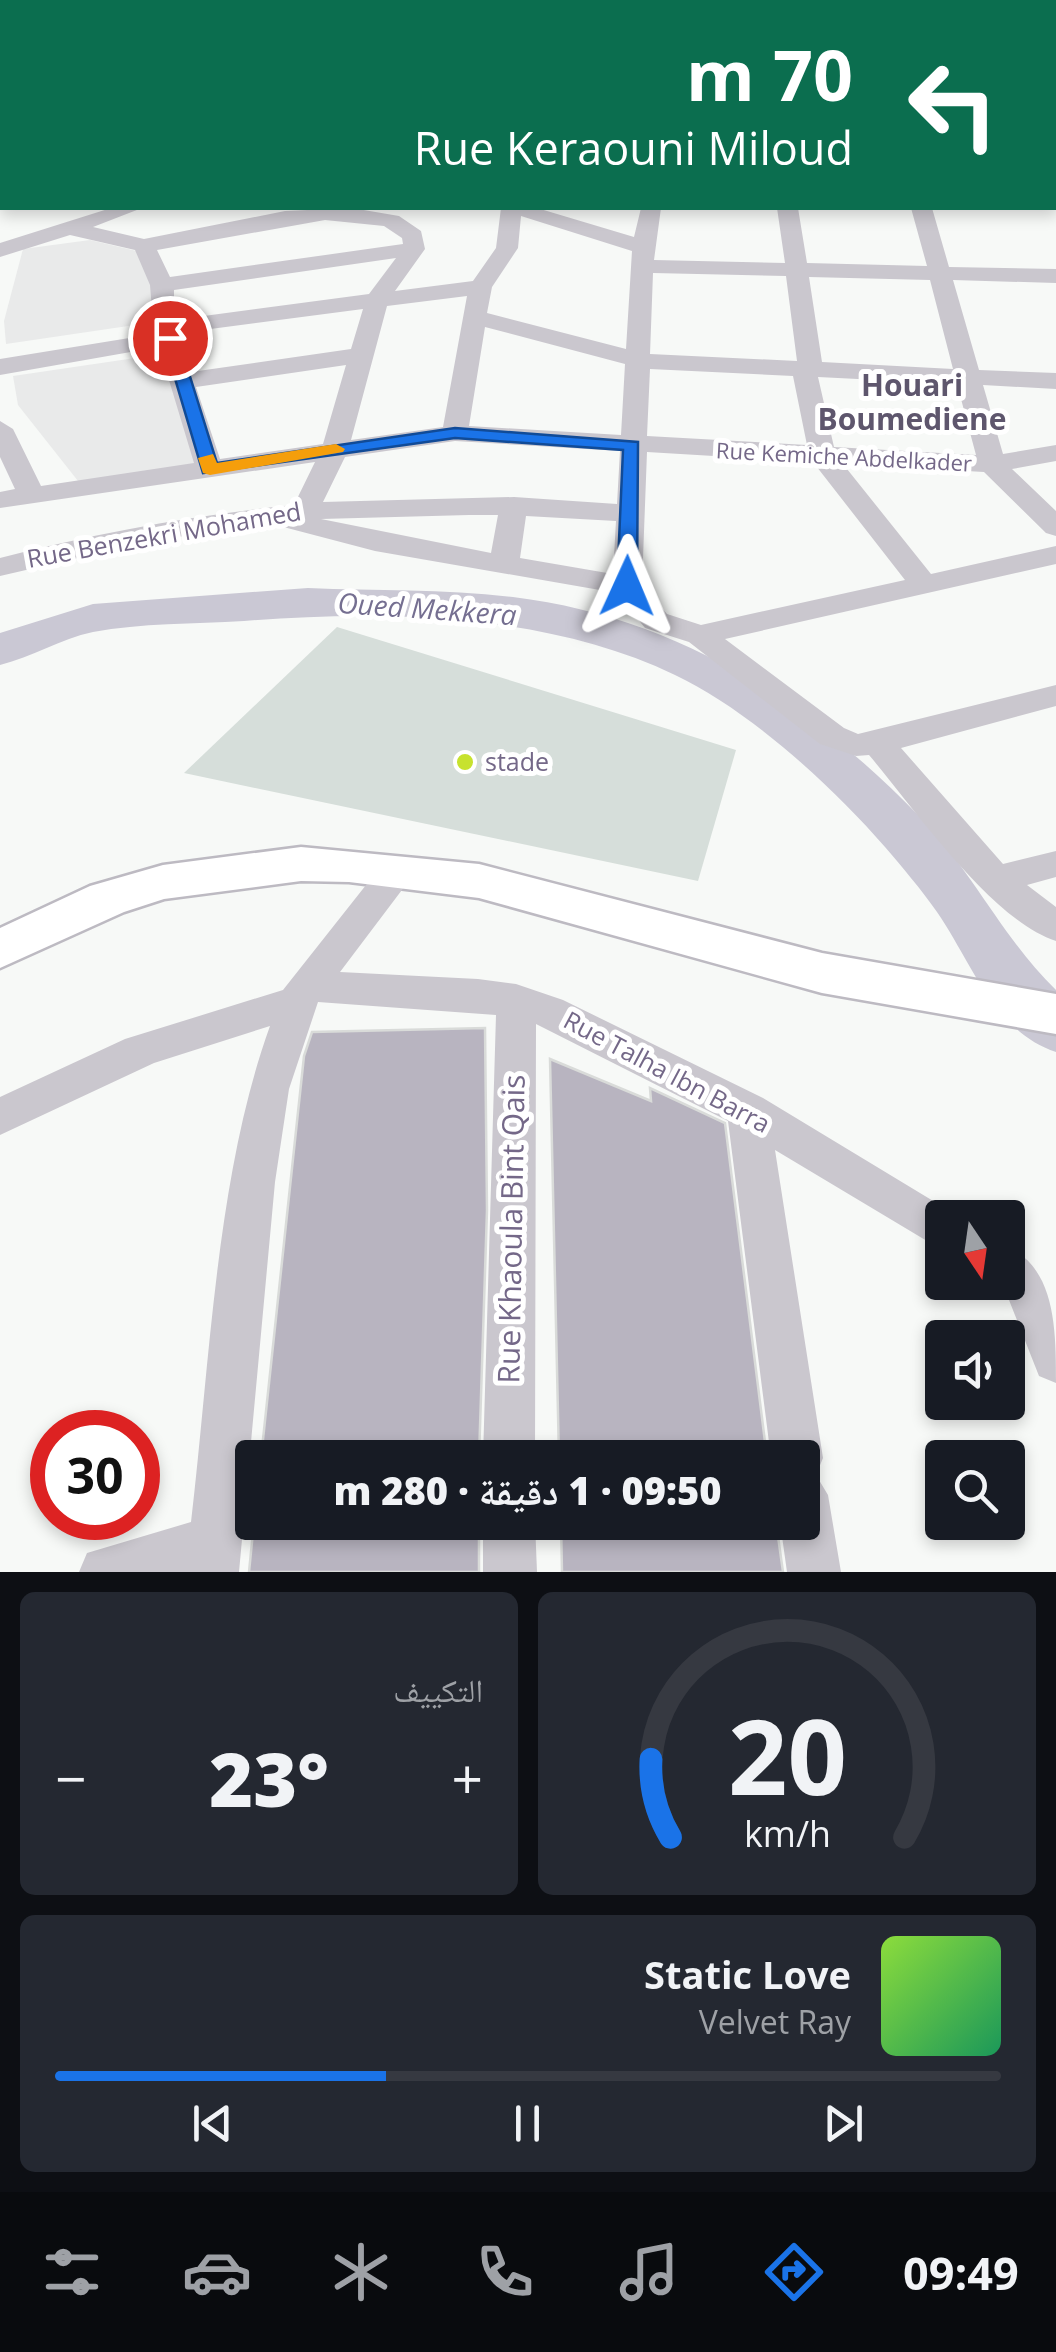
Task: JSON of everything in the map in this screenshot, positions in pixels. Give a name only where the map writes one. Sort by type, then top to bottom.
[{"type":"main road","points":[[0,949],[107,900],[163,882],[301,864],[398,870],[479,881],[742,955],[881,987],[1056,1014]]},
{"type":"street","points":[[0,250],[124,210]]},
{"type":"street","points":[[455,433],[480,286],[506,248],[513,210]]},
{"type":"street","points":[[518,210],[643,256],[799,268],[1056,276]]},
{"type":"street","points":[[627,586],[643,256],[651,210]]},
{"type":"street","points":[[788,210],[799,268],[807,370],[823,456],[925,586]]},
{"type":"street","points":[[922,210],[992,464],[1056,527]]},
{"type":"street","points":[[65,227],[144,246],[342,212],[395,220],[413,236],[414,249],[378,298],[334,449],[306,508]]},
{"type":"street","points":[[144,246],[162,285],[166,329],[210,470]]},
{"type":"street","points":[[162,285],[414,249]]},
{"type":"street","points":[[0,350],[480,286]]},
{"type":"street","points":[[477,318],[564,337],[640,361],[1056,381]]},
{"type":"street","points":[[0,367],[166,329]]},
{"type":"street","points":[[185,381],[364,355]]},
{"type":"street","points":[[0,429],[33,497]]},
{"type":"street","name":"Rue Kemiche Abdelkader","points":[[0,500],[455,433],[992,464],[1056,453]]},
{"type":"street","points":[[504,564],[514,505]]},
{"type":"street","name":"Rue Benzekri Mohamed","points":[[0,567],[156,531],[274,516],[306,508],[514,505],[628,513]]},
{"type":"street","points":[[274,516],[376,542],[627,586],[656,621],[700,635],[832,736],[856,745],[878,743],[1056,695]]},
{"type":"street","points":[[700,635],[1056,555]]},
{"type":"street","points":[[878,743],[995,880],[1056,927]]},
{"type":"street","points":[[995,880],[1056,864]]},
{"type":"street","points":[[106,1572],[213,1557],[256,1163],[268,1089],[302,993],[398,870]]},
{"type":"street","points":[[0,1116],[140,1051],[302,993]]},
{"type":"street","name":"Rue Talha Ibn Barra","points":[[302,993],[516,1000],[579,1022],[748,1110],[925,1219]]},
{"type":"street","name":"Rue Khaoula Bint Qais","points":[[509,1440],[516,1000]]},
{"type":"street","points":[[748,1110],[794,1440]]},
{"type":"street","points":[[1025,1284],[1056,1360]]},
{"type":"street","points":[[509,1540],[510,1572]]},
{"type":"street","points":[[809,1540],[814,1572]]},
{"type":"shaded area","points":[[90,240],[141,252],[162,321],[6,344],[4,321],[23,249]]},
{"type":"shaded area","points":[[169,353],[216,464],[82,486],[18,405],[13,376]]},
{"type":"shaded area","name":"stade","points":[[337,627],[736,750],[698,881],[184,773]]},
{"type":"building","points":[[485,1028],[487,1210],[480,1440],[263,1440],[304,1056],[312,1032]]},
{"type":"building","points":[[550,1059],[651,1101],[650,1088],[725,1123],[765,1440],[559,1440]]},
{"type":"building","points":[[252,1540],[479,1540],[479,1572],[249,1572]]},
{"type":"building","points":[[561,1540],[779,1540],[783,1572],[562,1572]]},
{"type":"waterway","name":"Oued Mekkera","points":[[0,650],[47,630],[93,618],[308,602],[513,611],[582,625],[692,664],[759,704],[842,773],[902,831],[957,897],[1007,979],[1056,1028]]},
{"type":"slow traffic","points":[[206,458],[210,470],[336,449]]},
{"type":"place","name":"stade","points":[[465,762]]},
{"type":"district","name":"Houari Boumediene","points":[[912,403]]},
{"type":"route","points":[[170,338],[210,470],[455,433],[632,446],[627,586]]}]
